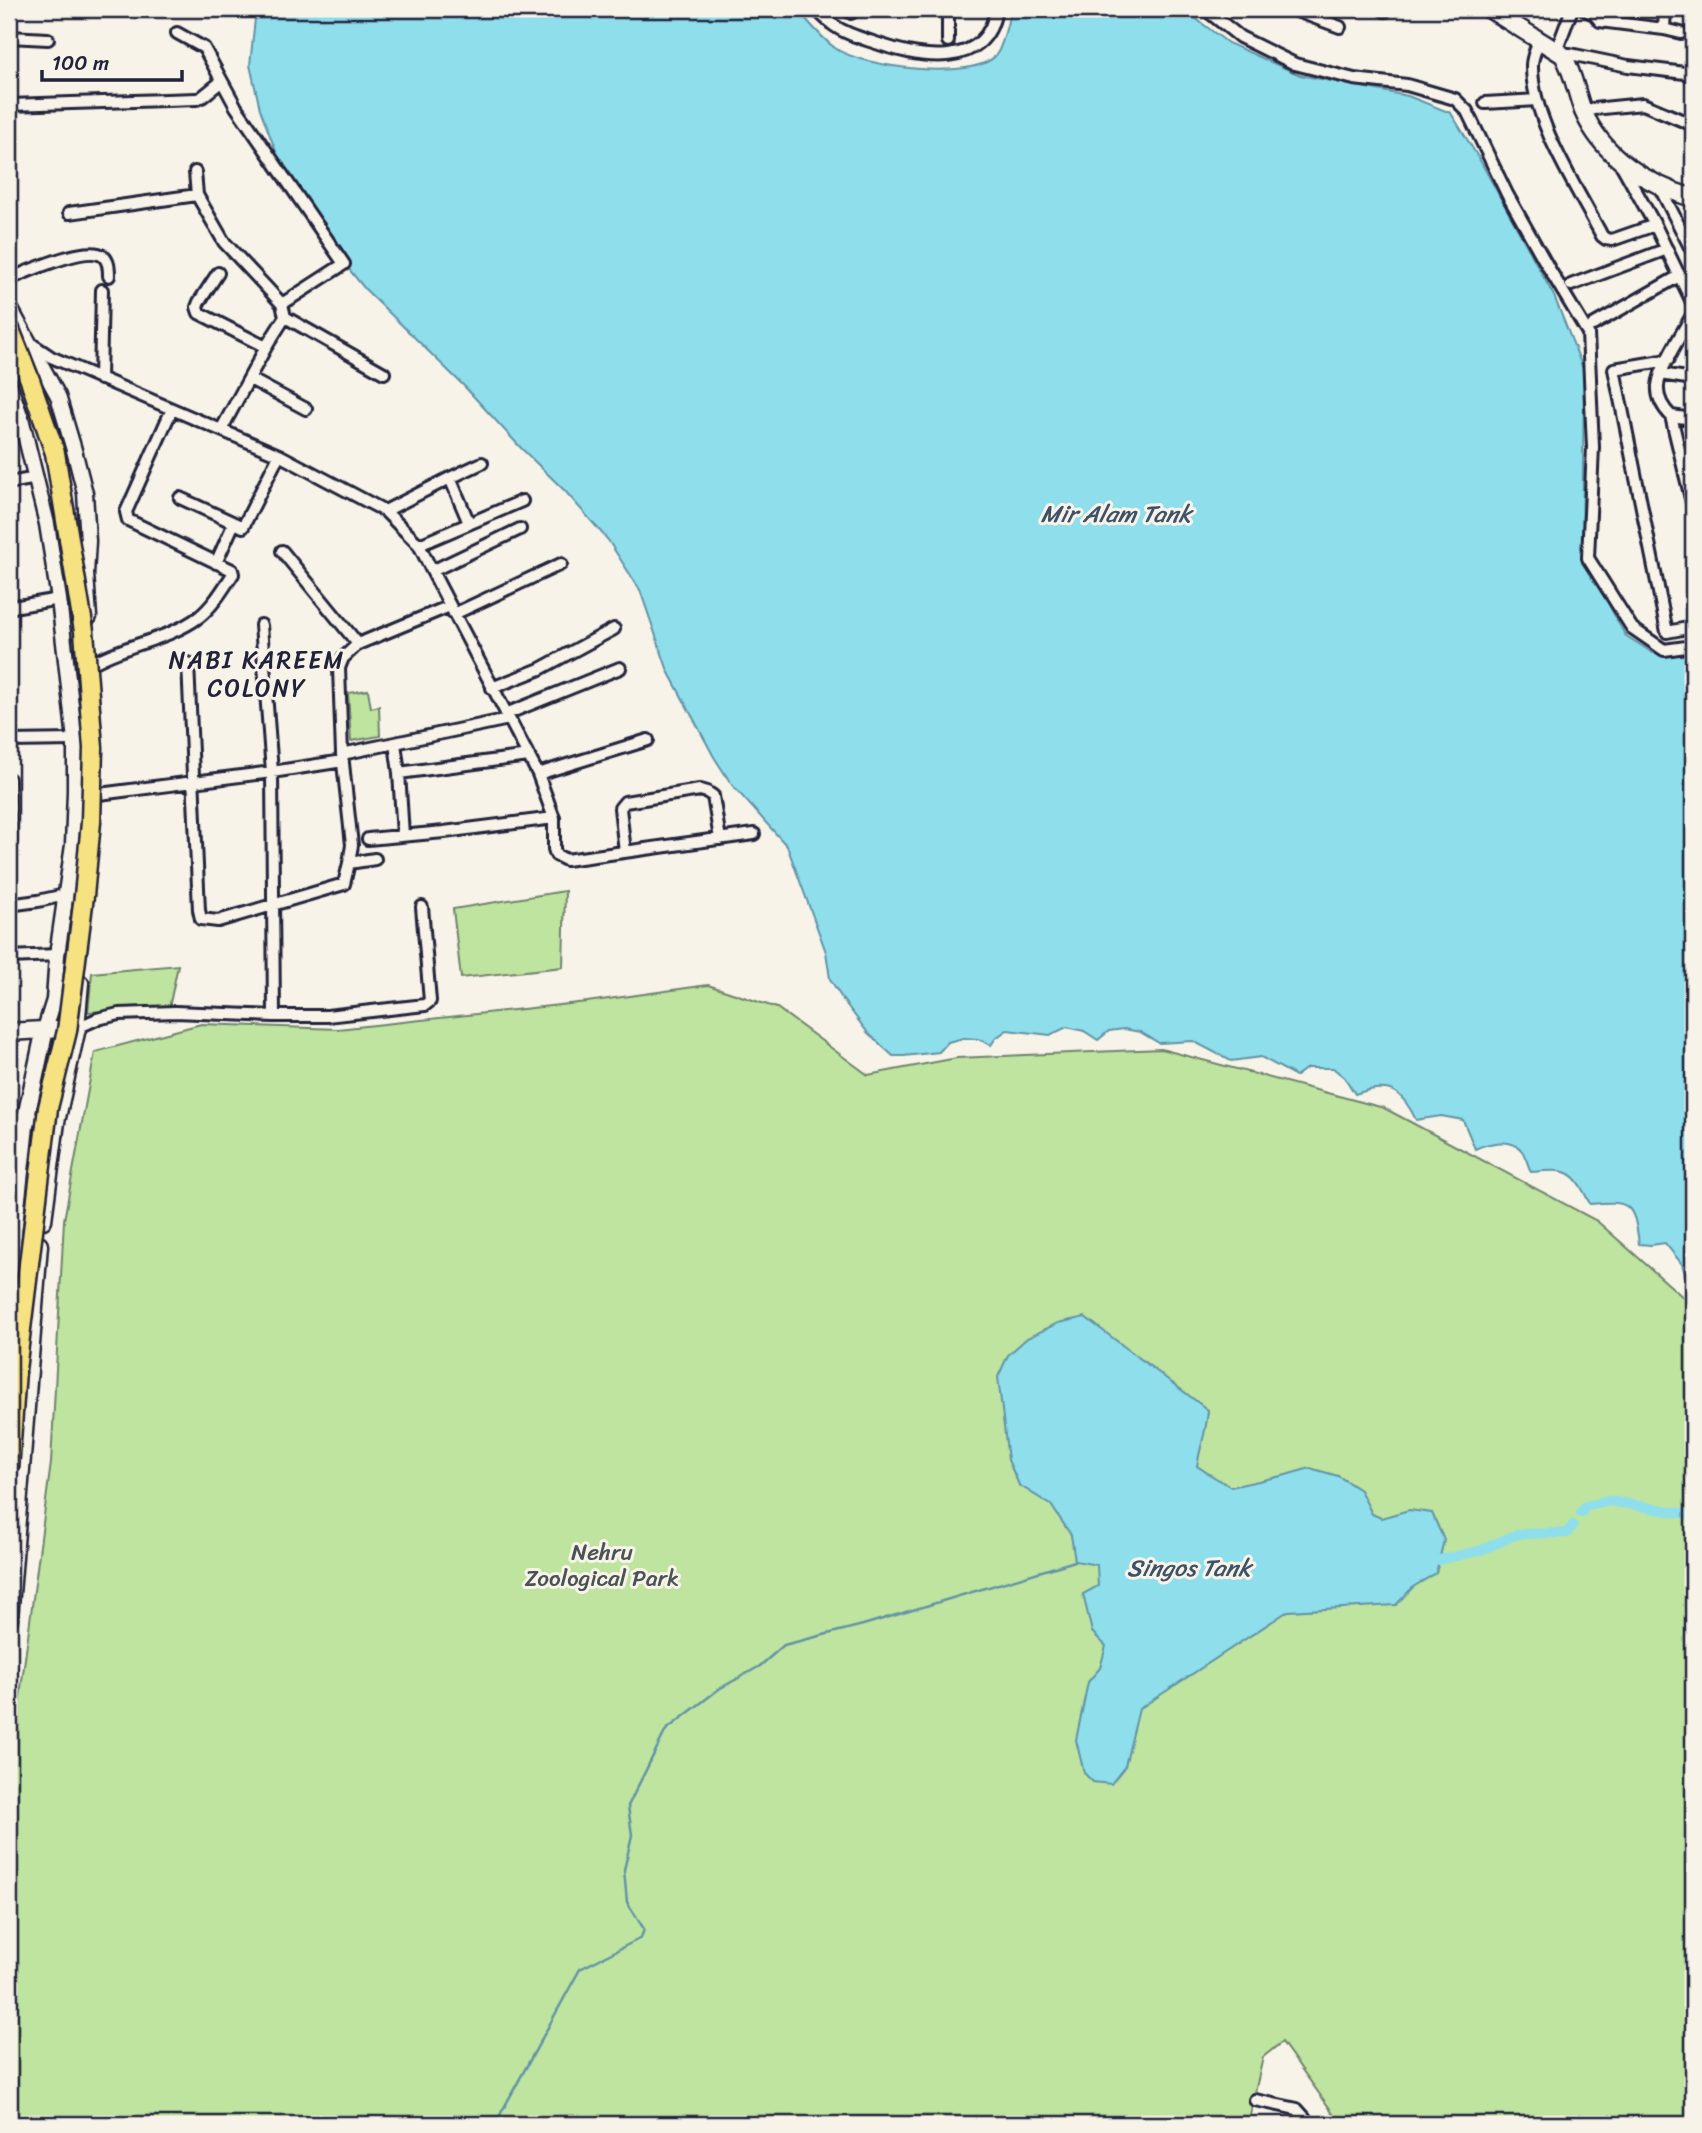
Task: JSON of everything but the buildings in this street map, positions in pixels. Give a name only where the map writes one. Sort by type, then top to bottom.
[{"type":"highway","points":[[9,327],[55,453],[83,631],[93,748],[92,822],[84,896],[67,1031],[48,1108],[16,1370],[9,1470]]},
{"type":"highway","points":[[9,349],[43,447],[66,562],[82,705],[86,772],[62,1018],[33,1147],[9,1367]]},
{"type":"main road","points":[[1489,9],[1560,52],[1569,66],[1591,127],[1620,161],[1659,186],[1693,198]]},
{"type":"main road","points":[[9,1032],[77,1028],[56,1122],[39,1248],[12,1532],[9,1619]]},
{"type":"main road","points":[[9,1271],[26,1117],[46,1029]]},
{"type":"street","points":[[816,9],[832,24],[852,35],[899,51],[942,56],[972,48],[986,37],[996,9]]},
{"type":"street","points":[[948,9],[948,41]]},
{"type":"street","points":[[1205,9],[1240,37],[1295,64],[1354,79],[1407,85],[1455,99],[1467,111],[1507,194],[1588,333],[1593,447],[1588,558],[1632,628],[1664,650],[1693,646]]},
{"type":"street","points":[[1291,9],[1340,27]]},
{"type":"street","points":[[1325,21],[1329,9]]},
{"type":"street","points":[[1572,9],[1560,52],[1628,66],[1693,74]]},
{"type":"street","points":[[1664,29],[1665,9]]},
{"type":"street","points":[[1591,10],[1600,21],[1681,33]]},
{"type":"street","points":[[177,33],[204,48],[236,107],[344,264],[282,304]]},
{"type":"street","points":[[9,37],[48,39]]},
{"type":"street","points":[[1539,39],[1532,64],[1542,122],[1606,239],[1612,240],[1655,225]]},
{"type":"street","points":[[9,105],[199,98],[222,81]]},
{"type":"street","points":[[1485,103],[1537,100]]},
{"type":"street","points":[[1583,110],[1643,104],[1693,125]]},
{"type":"street","points":[[1620,161],[1681,275],[1693,304]]},
{"type":"street","points":[[195,173],[197,195],[224,242],[282,304],[285,317],[221,430]]},
{"type":"street","points":[[1659,186],[1693,253]]},
{"type":"street","points":[[69,213],[197,195]]},
{"type":"street","points":[[1571,285],[1667,249]]},
{"type":"street","points":[[9,279],[79,253],[100,254],[108,262],[109,276]]},
{"type":"street","points":[[218,273],[199,302],[197,307],[200,313],[266,347]]},
{"type":"street","points":[[1593,325],[1681,275]]},
{"type":"street","points":[[100,379],[102,290]]},
{"type":"street","points":[[9,306],[58,396],[85,493],[88,541],[86,574],[100,765],[77,1028],[97,1019],[119,1014],[175,1012],[327,1016],[428,1003],[422,907]]},
{"type":"street","points":[[1693,314],[1661,374],[1658,385],[1664,410],[1671,416],[1693,419]]},
{"type":"street","points":[[285,317],[384,373]]},
{"type":"street","points":[[29,342],[51,358],[279,455],[384,511],[419,545],[538,774],[554,818],[554,849],[560,858],[566,860],[754,834]]},
{"type":"street","points":[[9,349],[29,342]]},
{"type":"street","points":[[1668,360],[1614,369],[1667,632],[1693,627]]},
{"type":"street","points":[[1661,374],[1693,379]]},
{"type":"street","points":[[250,379],[306,409]]},
{"type":"street","points":[[9,388],[21,418],[47,524],[59,599],[75,740],[73,845],[57,955],[54,1000],[46,1029]]},
{"type":"street","points":[[93,663],[168,633],[199,617],[213,603],[233,574],[232,570],[126,517],[172,409]]},
{"type":"street","points":[[1671,416],[1693,508]]},
{"type":"street","points":[[180,498],[240,527],[245,525],[279,455]]},
{"type":"street","points":[[384,511],[482,463]]},
{"type":"street","points":[[9,483],[37,478]]},
{"type":"street","points":[[450,478],[469,523]]},
{"type":"street","points":[[419,545],[522,501]]},
{"type":"street","points":[[216,563],[234,523]]},
{"type":"street","points":[[432,571],[520,529]]},
{"type":"street","points":[[282,551],[358,644]]},
{"type":"street","points":[[188,663],[198,910],[201,919],[218,920],[344,884],[352,845],[342,757],[339,668],[342,658],[358,644],[452,610],[561,564]]},
{"type":"street","points":[[9,610],[59,599]]},
{"type":"street","points":[[261,625],[272,772],[274,1016]]},
{"type":"street","points":[[492,688],[540,669],[614,629]]},
{"type":"street","points":[[75,791],[99,794],[272,772],[342,757],[508,717],[620,667]]},
{"type":"street","points":[[9,741],[75,740]]},
{"type":"street","points":[[538,774],[648,740]]},
{"type":"street","points":[[395,743],[403,835]]},
{"type":"street","points":[[399,773],[529,756]]},
{"type":"street","points":[[9,779],[10,846]]},
{"type":"street","points":[[625,852],[621,805],[625,802],[700,790],[713,796],[720,839]]},
{"type":"street","points":[[368,839],[554,818]]},
{"type":"street","points":[[349,863],[375,859]]},
{"type":"street","points":[[9,905],[65,895]]},
{"type":"street","points":[[9,957],[57,955]]},
{"type":"street","points":[[9,1119],[26,1117],[56,1122]]},
{"type":"street","points":[[1255,2101],[1297,2109],[1305,2118],[1305,2124]]},
{"type":"green space","points":[[368,690],[371,708],[379,706],[380,736],[351,741],[348,693]]},
{"type":"green space","points":[[565,891],[563,967],[461,978],[453,909]]},
{"type":"green space","points":[[178,965],[169,1008],[88,1012],[92,973]]},
{"type":"green space","name":"Nehru Zoological Park","points":[[708,985],[777,1008],[868,1075],[957,1058],[1161,1049],[1384,1108],[1597,1221],[1693,1306],[1693,2124],[1341,2124],[1282,2042],[1263,2057],[1248,2124],[9,2124],[9,1779],[51,1463],[64,1220],[95,1052],[201,1024],[338,1029],[587,1002]]},
{"type":"water","name":"Mir Alam Tank","points":[[256,9],[797,9],[830,44],[848,55],[892,66],[942,70],[984,63],[996,55],[1011,9],[1183,9],[1228,43],[1300,75],[1408,96],[1451,113],[1481,162],[1554,296],[1584,371],[1582,563],[1606,599],[1625,635],[1653,653],[1693,654],[1693,1287],[1689,1288],[1682,1264],[1665,1243],[1639,1244],[1635,1220],[1628,1207],[1614,1203],[1590,1204],[1579,1184],[1568,1174],[1554,1171],[1531,1172],[1522,1151],[1512,1144],[1493,1143],[1475,1149],[1463,1120],[1441,1116],[1416,1120],[1405,1101],[1393,1091],[1377,1089],[1355,1094],[1345,1078],[1333,1068],[1307,1068],[1296,1076],[1261,1057],[1231,1061],[1193,1041],[1159,1043],[1140,1032],[1124,1029],[1109,1031],[1098,1040],[1084,1031],[1067,1027],[1050,1035],[1007,1030],[991,1045],[978,1039],[964,1038],[948,1042],[939,1052],[893,1056],[868,1033],[830,979],[826,952],[787,846],[732,785],[714,757],[668,671],[640,590],[608,540],[464,386],[365,289],[322,236],[278,157],[260,109],[250,65]]},
{"type":"water","name":"Singos Tank","points":[[1085,1317],[1208,1410],[1197,1466],[1209,1474],[1231,1487],[1310,1468],[1338,1476],[1360,1490],[1372,1514],[1381,1518],[1409,1510],[1432,1513],[1444,1540],[1436,1573],[1413,1587],[1396,1605],[1288,1611],[1139,1709],[1125,1766],[1111,1784],[1093,1782],[1084,1773],[1076,1740],[1088,1682],[1100,1668],[1106,1646],[1092,1632],[1083,1594],[1098,1586],[1097,1565],[1075,1561],[1071,1535],[1051,1505],[1019,1485],[1008,1460],[998,1377],[1008,1355],[1027,1338],[1058,1323]]},
{"type":"waterway","points":[[1581,1513],[1586,1506],[1610,1501],[1693,1515]]},
{"type":"waterway","points":[[1439,1560],[1482,1550],[1517,1534],[1567,1533],[1573,1525]]},
{"type":"waterway","points":[[495,2124],[580,1969],[641,1938],[644,1929],[627,1902],[624,1870],[632,1835],[628,1806],[666,1730],[719,1689],[760,1666],[784,1645],[863,1625],[1075,1561]]},
{"type":"district","name":"NABI KAREEM COLONY","points":[[257,674]]}]
